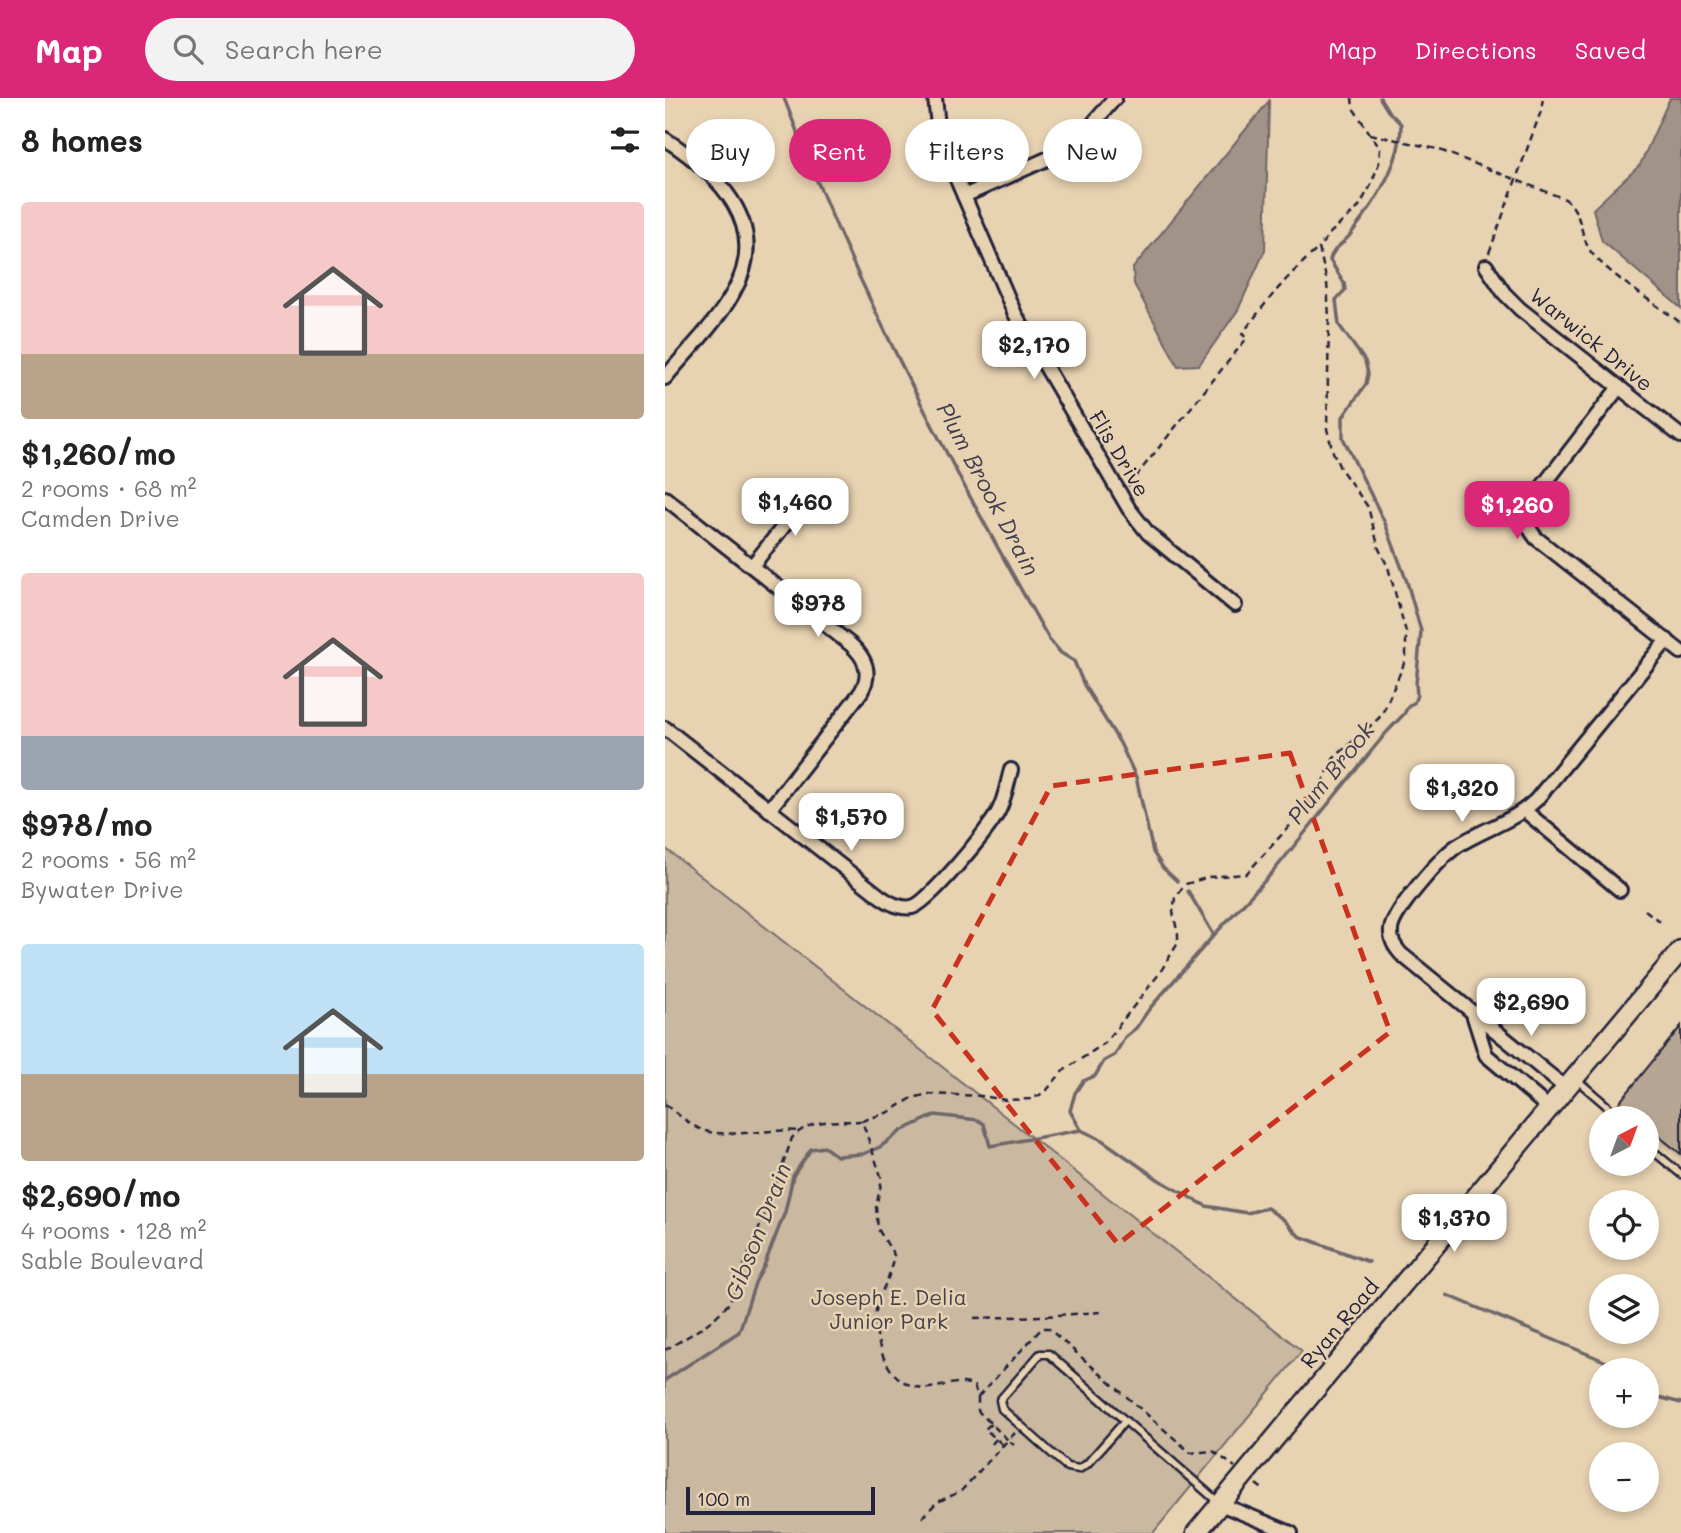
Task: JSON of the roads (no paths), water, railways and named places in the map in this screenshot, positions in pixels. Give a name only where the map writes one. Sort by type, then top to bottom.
[{"type":"main road","name":"Ryan Road","points":[[1196,1533],[1681,950]]},
{"type":"street","name":"Flis Drive","points":[[935,98],[939,135],[1024,332],[1118,492],[1148,533],[1235,604]]},
{"type":"street","points":[[964,196],[1067,150],[1080,140],[1115,98]]},
{"type":"street","points":[[665,139],[726,190],[736,205],[747,238],[744,267],[732,295],[665,378]]},
{"type":"street","name":"Warwick Drive","points":[[1486,266],[1504,293],[1520,309],[1681,436]]},
{"type":"street","points":[[1619,387],[1528,504],[1526,519],[1536,538],[1681,652]]},
{"type":"street","points":[[752,566],[791,517],[819,490]]},
{"type":"street","points":[[665,498],[859,651],[867,668],[866,684],[861,692],[769,810]]},
{"type":"street","points":[[1571,1084],[1473,1014],[1401,954],[1395,946],[1391,928],[1398,912],[1448,853],[1525,811],[1667,640]]},
{"type":"street","points":[[665,728],[881,897],[901,907],[912,907],[927,898],[993,820],[1004,798],[1011,770]]},
{"type":"street","points":[[1525,811],[1620,890]]},
{"type":"street","points":[[1473,1014],[1486,1055],[1550,1109]]},
{"type":"street","points":[[1220,1504],[1290,1533]]},
{"type":"lane","points":[[1571,1084],[1607,1106]]},
{"type":"lane","points":[[1659,1156],[1681,1174]]},
{"type":"lane","points":[[1125,1421],[1087,1464],[1079,1469],[1067,1467],[1002,1409],[1000,1400],[1040,1354],[1049,1354],[1220,1504]]},
{"type":"waterway","name":"Plum Brook Drain","points":[[784,98],[841,237],[906,374],[1049,639],[1061,653],[1074,661],[1084,685],[1120,743],[1136,777],[1153,852],[1163,868],[1177,881]]},
{"type":"waterway","name":"Plum Brook","points":[[1369,1262],[1299,1236],[1284,1220],[1267,1208],[1247,1213],[1206,1206],[1159,1180],[1102,1140],[1081,1130],[1070,1111],[1075,1093],[1083,1081],[1095,1076],[1104,1061],[1115,1055],[1125,1037],[1136,1028],[1150,1008],[1214,935],[1272,873],[1409,705],[1414,703],[1417,695],[1421,631],[1407,582],[1385,523],[1343,438],[1343,417],[1366,384],[1368,374],[1365,361],[1339,325],[1336,300],[1345,290],[1344,283],[1330,260],[1377,197],[1397,153],[1401,124],[1380,98]]},
{"type":"waterway","name":"Plum Brook Drain","points":[[1188,891],[1214,935]]},
{"type":"waterway","name":"Gibson Drain","points":[[665,1380],[739,1332],[755,1283],[785,1212],[793,1176],[811,1149],[824,1147],[837,1156],[863,1154],[880,1147],[901,1131],[935,1115],[978,1120],[984,1124],[990,1146],[1081,1130]]},
{"type":"waterway","name":"Plum Brook","points":[[1447,1295],[1597,1358]]},
{"type":"waterway","name":"Plum Brook","points":[[1659,1397],[1681,1403]]},
{"type":"park label","name":"Joseph E. Delia Junior Park","points":[[889,1310]]}]
